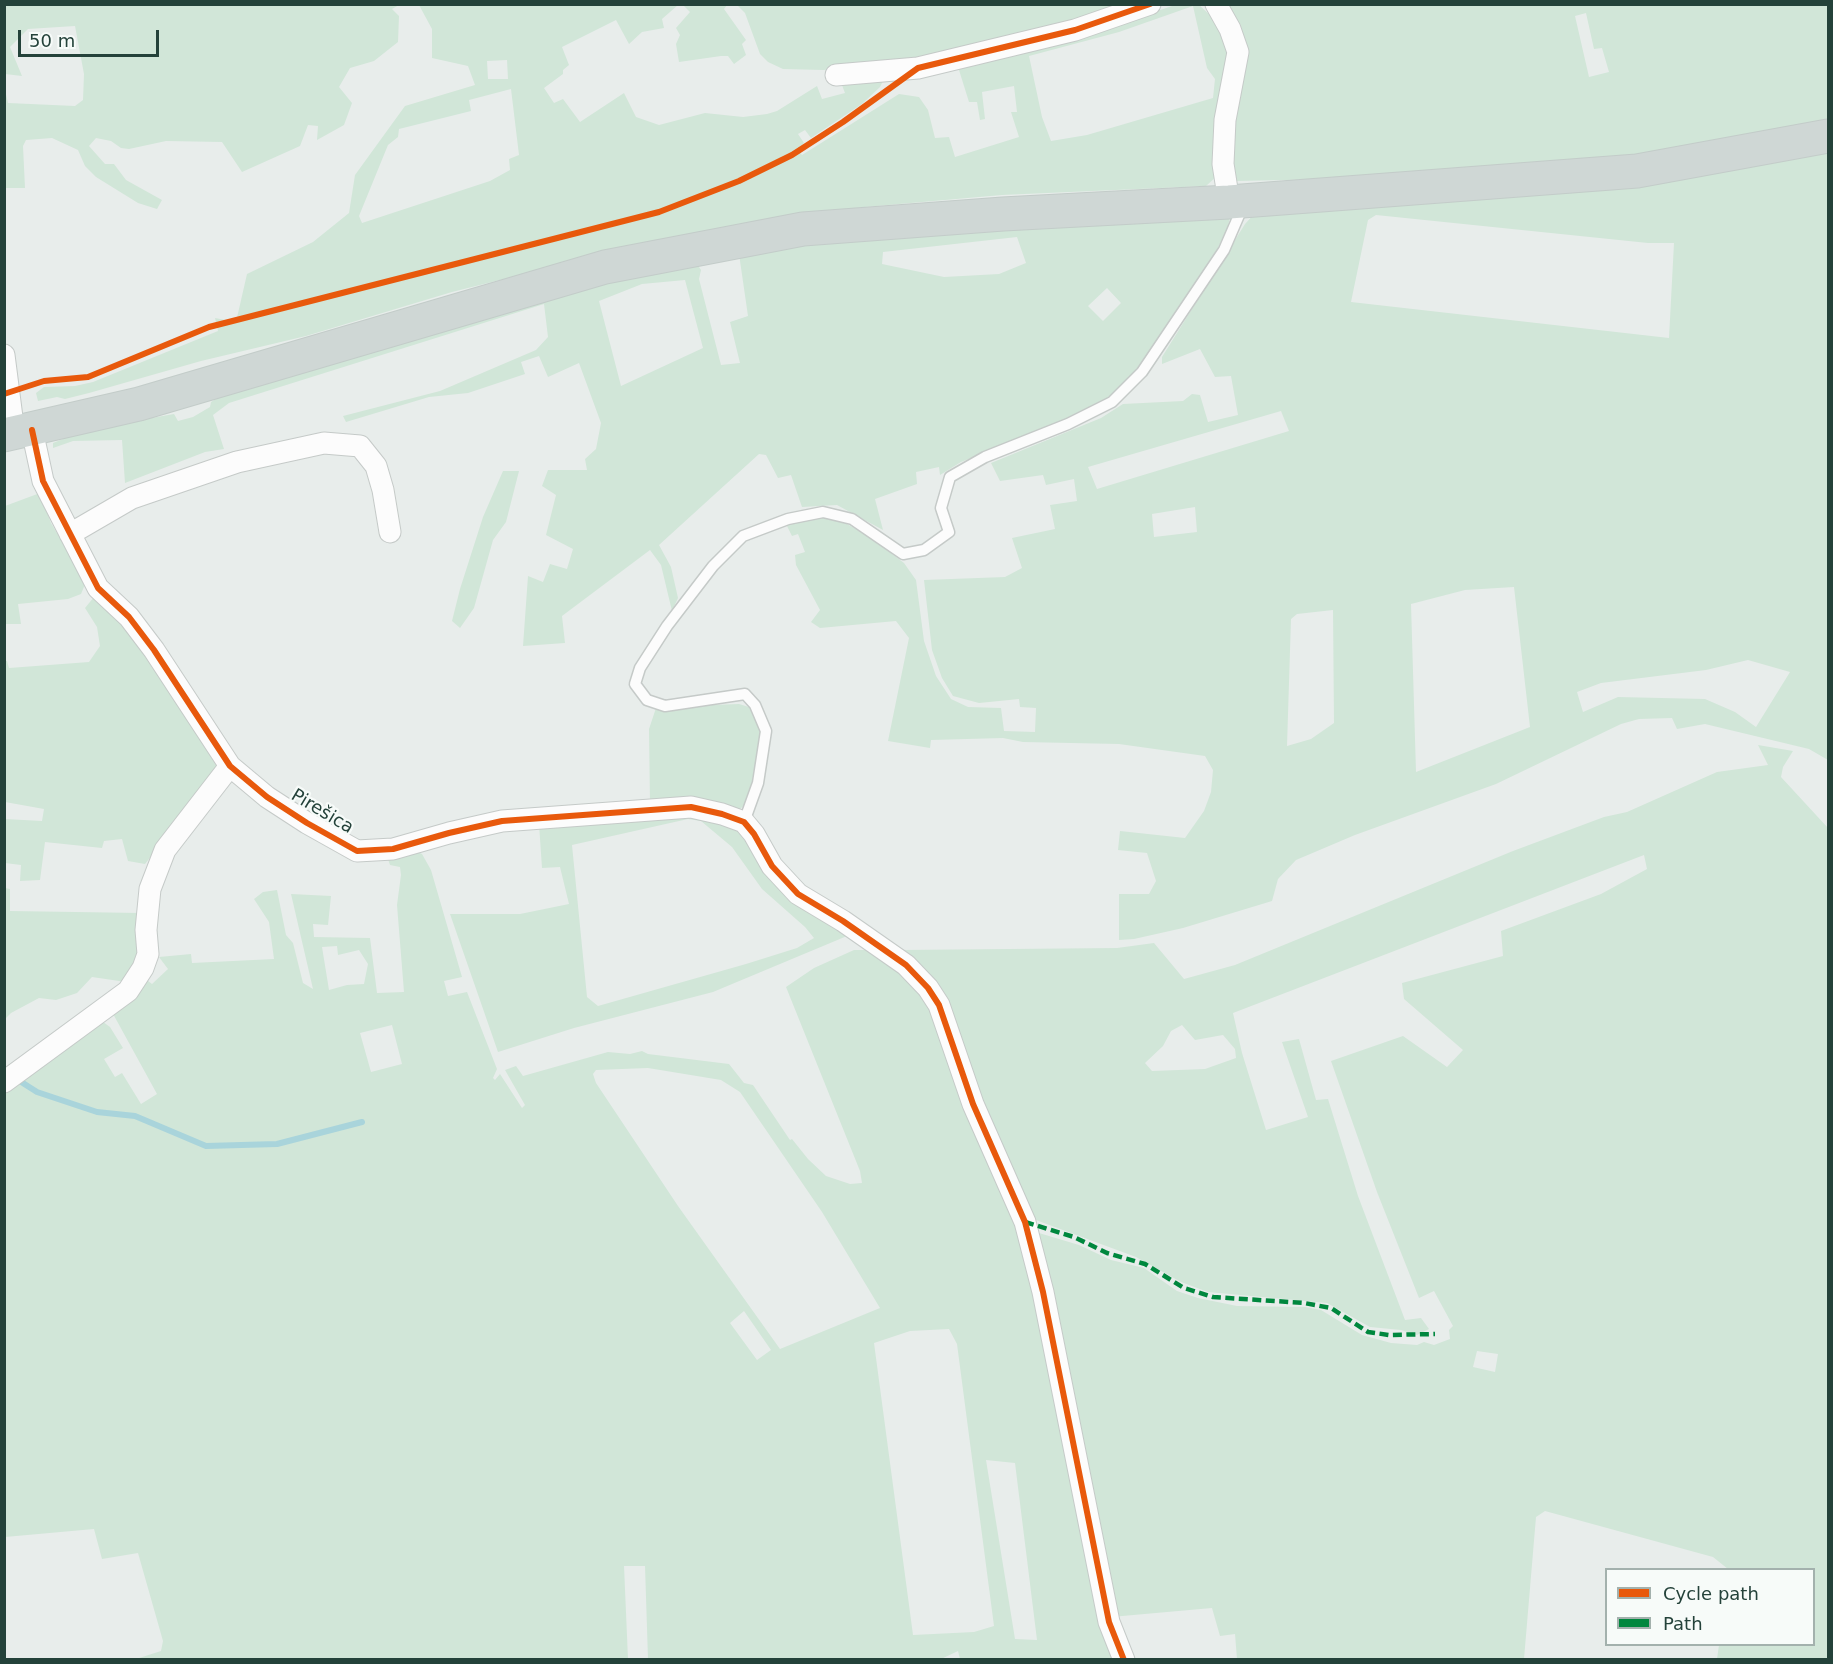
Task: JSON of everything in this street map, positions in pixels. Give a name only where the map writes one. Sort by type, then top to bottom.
[{"type":"main road","points":[[17,433],[139,404],[605,267],[803,229],[1003,214],[1237,201],[1637,171],[1828,136]]},
{"type":"street","points":[[837,75],[918,68],[1075,30],[1150,4]]},
{"type":"street","points":[[1216,4],[1230,29],[1238,52],[1225,120],[1223,164],[1237,201]]},
{"type":"street","name":"Pirešica","points":[[4,355],[6,393],[17,433],[98,588],[129,617],[154,650],[230,766],[267,797],[307,823],[357,851],[393,849],[449,832],[502,821],[590,813],[691,807],[744,822]]},
{"type":"street","points":[[70,534],[132,498],[237,462],[324,443],[360,446],[376,466],[383,490],[390,532]]},
{"type":"street","points":[[4,1082],[28,1066],[69,1032],[128,991],[148,954],[146,930],[150,889],[165,850],[230,766]]},
{"type":"street","points":[[744,822],[754,834],[772,866],[798,894],[843,921],[906,965],[928,988],[939,1005],[973,1104],[1024,1222],[1045,1304],[1107,1611],[1124,1659]]},
{"type":"lane","points":[[744,822],[758,783],[766,731],[755,705],[745,694],[665,706],[647,700],[634,684],[640,668],[667,626],[713,566],[743,536],[788,519],[823,512],[852,519],[903,554],[924,550],[949,532],[941,508],[950,477],[985,458],[1068,424],[1112,402],[1142,372],[1224,250],[1237,201]]},
{"type":"green space","points":[[5,4],[399,5],[392,9],[399,16],[398,42],[374,61],[350,68],[339,87],[352,103],[344,125],[317,140],[318,126],[308,125],[300,146],[242,172],[222,142],[166,141],[129,149],[121,148],[111,141],[96,138],[89,146],[105,164],[114,164],[126,180],[162,200],[157,209],[138,203],[96,177],[85,166],[78,150],[52,138],[26,140],[23,146],[25,188],[5,188],[5,90],[8,103],[75,106],[83,100],[84,74],[75,26],[28,29],[10,47],[22,76],[5,74]]},
{"type":"green space","points":[[419,5],[678,5],[662,19],[664,28],[642,32],[629,44],[616,20],[562,47],[569,65],[563,70],[563,74],[544,88],[554,103],[563,99],[580,122],[624,93],[636,117],[659,125],[705,113],[743,117],[767,114],[777,111],[817,86],[822,99],[845,93],[840,80],[884,79],[880,87],[862,104],[811,138],[805,130],[798,134],[804,143],[798,150],[802,155],[899,94],[919,97],[928,110],[935,138],[949,137],[955,157],[1019,137],[1011,112],[1017,112],[1014,86],[982,92],[985,119],[980,120],[977,102],[969,102],[959,70],[960,64],[1116,25],[1175,5],[1199,5],[1221,25],[1228,41],[1218,175],[1206,186],[1002,195],[865,207],[741,224],[668,238],[452,292],[306,336],[201,361],[89,393],[65,399],[57,397],[38,401],[36,393],[44,387],[75,386],[93,382],[218,331],[215,318],[236,322],[247,274],[313,242],[349,213],[355,175],[405,106],[475,85],[468,66],[432,58],[432,29]],"holes":[[[1193,6],[1207,68],[1215,79],[1213,98],[1087,135],[1051,141],[1042,117],[1029,56],[1119,32]],[[507,60],[508,79],[488,79],[487,61]],[[511,89],[519,155],[509,159],[510,170],[490,181],[362,223],[359,216],[388,145],[398,137],[399,129],[471,111],[469,100]]]},
{"type":"green space","points":[[683,5],[727,5],[724,9],[746,40],[742,44],[746,55],[734,64],[728,56],[679,62],[676,44],[680,35],[676,28],[690,12]]},
{"type":"green space","points":[[737,5],[1134,5],[934,58],[866,68],[823,70],[783,69],[768,62],[760,54],[745,13]]},
{"type":"green space","points":[[1227,5],[1828,5],[1828,122],[1654,154],[1338,179],[1235,181],[1229,173],[1244,42],[1241,26]],"holes":[[[1586,13],[1594,49],[1602,48],[1609,72],[1589,77],[1575,16]]]},
{"type":"green space","points":[[1828,149],[1828,760],[1809,749],[1705,724],[1677,729],[1672,718],[1639,719],[1621,724],[1496,784],[1355,835],[1296,860],[1278,879],[1272,901],[1183,928],[1119,940],[1119,894],[1149,894],[1156,881],[1147,853],[1118,850],[1120,831],[1185,838],[1204,811],[1211,792],[1213,770],[1205,756],[1119,744],[1023,742],[1003,738],[931,740],[930,748],[888,741],[909,638],[896,621],[820,628],[811,622],[820,610],[796,565],[795,555],[805,552],[798,534],[792,536],[787,526],[805,517],[836,518],[867,535],[904,563],[916,580],[924,641],[936,676],[951,699],[968,707],[1001,708],[1004,731],[1035,732],[1036,708],[1020,707],[1019,699],[979,703],[953,696],[942,678],[932,650],[924,580],[1005,577],[1022,568],[1012,538],[1055,529],[1050,505],[1077,501],[1074,479],[1046,485],[1043,475],[1000,481],[991,463],[1101,418],[1123,404],[1183,401],[1192,394],[1200,395],[1208,422],[1238,415],[1231,376],[1215,377],[1200,349],[1162,364],[1162,357],[1245,224],[1255,213]],"holes":[[[1376,215],[1648,243],[1674,243],[1669,338],[1351,302],[1368,220]],[[1281,411],[1289,431],[1097,489],[1088,467]],[[1195,507],[1197,532],[1154,537],[1152,514]],[[1514,587],[1530,727],[1416,772],[1411,604],[1465,590]],[[1333,610],[1334,723],[1311,739],[1287,746],[1291,619],[1297,614]],[[1748,660],[1790,672],[1756,727],[1735,712],[1705,699],[1618,697],[1583,712],[1577,692],[1601,683],[1706,670]]]},
{"type":"green space","points":[[1230,216],[1228,227],[1210,264],[1151,354],[1126,385],[1086,412],[961,462],[940,475],[939,467],[916,472],[917,484],[875,499],[883,530],[837,505],[802,507],[791,475],[778,478],[766,455],[759,454],[659,545],[671,567],[678,598],[672,611],[661,565],[650,550],[562,616],[565,643],[523,646],[528,576],[543,582],[550,564],[567,569],[573,549],[546,535],[556,495],[542,486],[548,470],[587,470],[585,459],[596,449],[601,423],[579,363],[548,377],[539,356],[521,362],[525,374],[468,393],[429,397],[346,422],[343,416],[440,391],[536,350],[548,337],[544,304],[229,403],[213,415],[224,449],[205,452],[125,483],[122,440],[73,441],[53,448],[53,443],[78,433],[117,424],[174,414],[178,421],[193,417],[210,407],[211,402],[217,398],[496,309],[695,261],[701,270],[699,279],[721,365],[740,363],[730,322],[748,316],[739,254],[835,236]],"holes":[[[1017,237],[1026,263],[999,274],[944,277],[882,264],[883,252]],[[685,280],[703,348],[621,386],[599,301],[642,284]],[[1107,288],[1121,303],[1103,321],[1088,306]]]},
{"type":"green space","points":[[503,471],[519,471],[506,522],[493,540],[474,608],[460,628],[452,621],[460,589],[483,517]]},
{"type":"green space","points":[[40,493],[51,523],[86,582],[81,594],[68,599],[18,604],[21,624],[5,624],[5,506]]},
{"type":"green space","points":[[94,597],[125,622],[215,754],[216,766],[210,781],[145,864],[128,861],[122,839],[104,841],[102,848],[45,842],[40,880],[20,881],[21,865],[5,863],[5,819],[42,821],[44,809],[5,802],[5,661],[9,668],[89,662],[100,646],[97,627],[85,608]]},
{"type":"green space","points":[[739,704],[752,708],[759,721],[761,733],[748,802],[740,809],[689,802],[650,803],[649,729],[656,708],[669,711]]},
{"type":"green space","points":[[1758,745],[1793,751],[1783,767],[1781,777],[1828,828],[1828,1659],[1717,1659],[1719,1646],[1815,1646],[1815,1568],[1727,1568],[1713,1557],[1545,1511],[1536,1517],[1524,1659],[1237,1659],[1235,1634],[1220,1636],[1212,1608],[1111,1617],[1029,1230],[1079,1245],[1111,1260],[1144,1268],[1177,1291],[1198,1298],[1237,1306],[1305,1307],[1321,1310],[1362,1335],[1391,1343],[1417,1345],[1424,1342],[1434,1345],[1450,1339],[1449,1330],[1453,1326],[1434,1291],[1419,1298],[1377,1192],[1331,1061],[1403,1036],[1447,1067],[1463,1050],[1404,999],[1402,983],[1503,956],[1501,931],[1601,894],[1647,869],[1644,855],[1233,1013],[1242,1053],[1266,1130],[1308,1117],[1282,1042],[1299,1039],[1316,1100],[1328,1099],[1358,1196],[1405,1320],[1421,1318],[1429,1329],[1417,1335],[1401,1330],[1370,1327],[1327,1303],[1208,1292],[1181,1282],[1136,1257],[1025,1216],[965,1069],[900,950],[1117,948],[1154,943],[1184,979],[1235,965],[1513,851],[1604,817],[1627,812],[1717,772],[1768,765]],"holes":[[[1182,1025],[1195,1040],[1223,1035],[1235,1049],[1236,1058],[1205,1069],[1152,1071],[1145,1063],[1163,1046],[1171,1031]],[[1477,1351],[1498,1354],[1495,1372],[1473,1367]]]},
{"type":"green space","points":[[699,814],[743,833],[847,936],[713,992],[574,1028],[498,1052],[450,914],[520,914],[569,904],[560,867],[542,868],[539,824]],"holes":[[[688,819],[701,821],[732,847],[762,889],[805,927],[814,938],[797,948],[598,1006],[587,997],[572,845]]]},
{"type":"green space","points":[[414,850],[422,854],[431,870],[462,977],[444,981],[448,996],[467,992],[497,1069],[493,1078],[495,1080],[500,1074],[522,1108],[525,1105],[505,1070],[516,1066],[523,1076],[608,1052],[630,1054],[642,1051],[648,1054],[729,1064],[744,1083],[753,1085],[790,1140],[792,1139],[808,1159],[826,1176],[850,1184],[862,1183],[860,1171],[786,987],[814,968],[854,950],[871,950],[891,958],[933,1006],[1012,1214],[1027,1261],[1115,1659],[960,1659],[958,1651],[939,1660],[648,1659],[645,1566],[624,1566],[628,1659],[136,1659],[161,1651],[163,1641],[138,1553],[102,1559],[94,1529],[5,1537],[5,1089],[99,1019],[110,1027],[123,1048],[104,1059],[115,1077],[122,1073],[141,1104],[157,1094],[112,1012],[143,977],[152,984],[168,969],[159,957],[191,954],[192,963],[274,959],[269,922],[254,899],[263,892],[277,890],[286,935],[293,943],[303,983],[313,989],[291,894],[331,896],[328,925],[313,924],[314,937],[370,938],[377,993],[404,992],[397,905],[401,875],[400,867],[390,865],[388,859]],"holes":[[[337,946],[338,955],[359,950],[368,964],[364,984],[347,985],[329,990],[322,947]],[[392,1025],[402,1064],[371,1072],[360,1033]],[[648,1068],[721,1080],[740,1092],[822,1212],[880,1308],[780,1349],[678,1206],[596,1083],[593,1074],[596,1070]],[[744,1311],[771,1350],[757,1360],[730,1323]],[[949,1329],[957,1344],[994,1626],[974,1632],[913,1635],[874,1343],[910,1331]],[[986,1460],[1015,1463],[1037,1640],[1015,1639]]]},
{"type":"green space","points":[[5,888],[10,889],[10,911],[141,913],[142,937],[134,969],[126,982],[92,977],[77,993],[56,1000],[39,998],[11,1013],[5,1019]]},
{"type":"waterway","points":[[15,1078],[37,1092],[97,1112],[135,1116],[206,1146],[277,1144],[362,1122]]},
{"type":"marked path","points":[[1025,1222],[1074,1237],[1107,1253],[1145,1264],[1184,1288],[1213,1297],[1304,1303],[1331,1308],[1368,1332],[1389,1335],[1435,1334]]},
{"type":"cycle path","points":[[4,394],[44,381],[88,377],[209,327],[659,212],[739,181],[792,155],[843,122],[918,68],[1075,30],[1150,4]]},
{"type":"cycle path","points":[[32,430],[43,481],[98,588],[129,617],[154,650],[230,766],[267,797],[307,823],[357,851],[393,849],[502,821],[691,807],[722,814],[744,822],[754,834],[772,866],[798,894],[843,921],[906,965],[928,988],[939,1005],[973,1104],[1025,1222],[1043,1292],[1109,1622],[1124,1660]]}]
